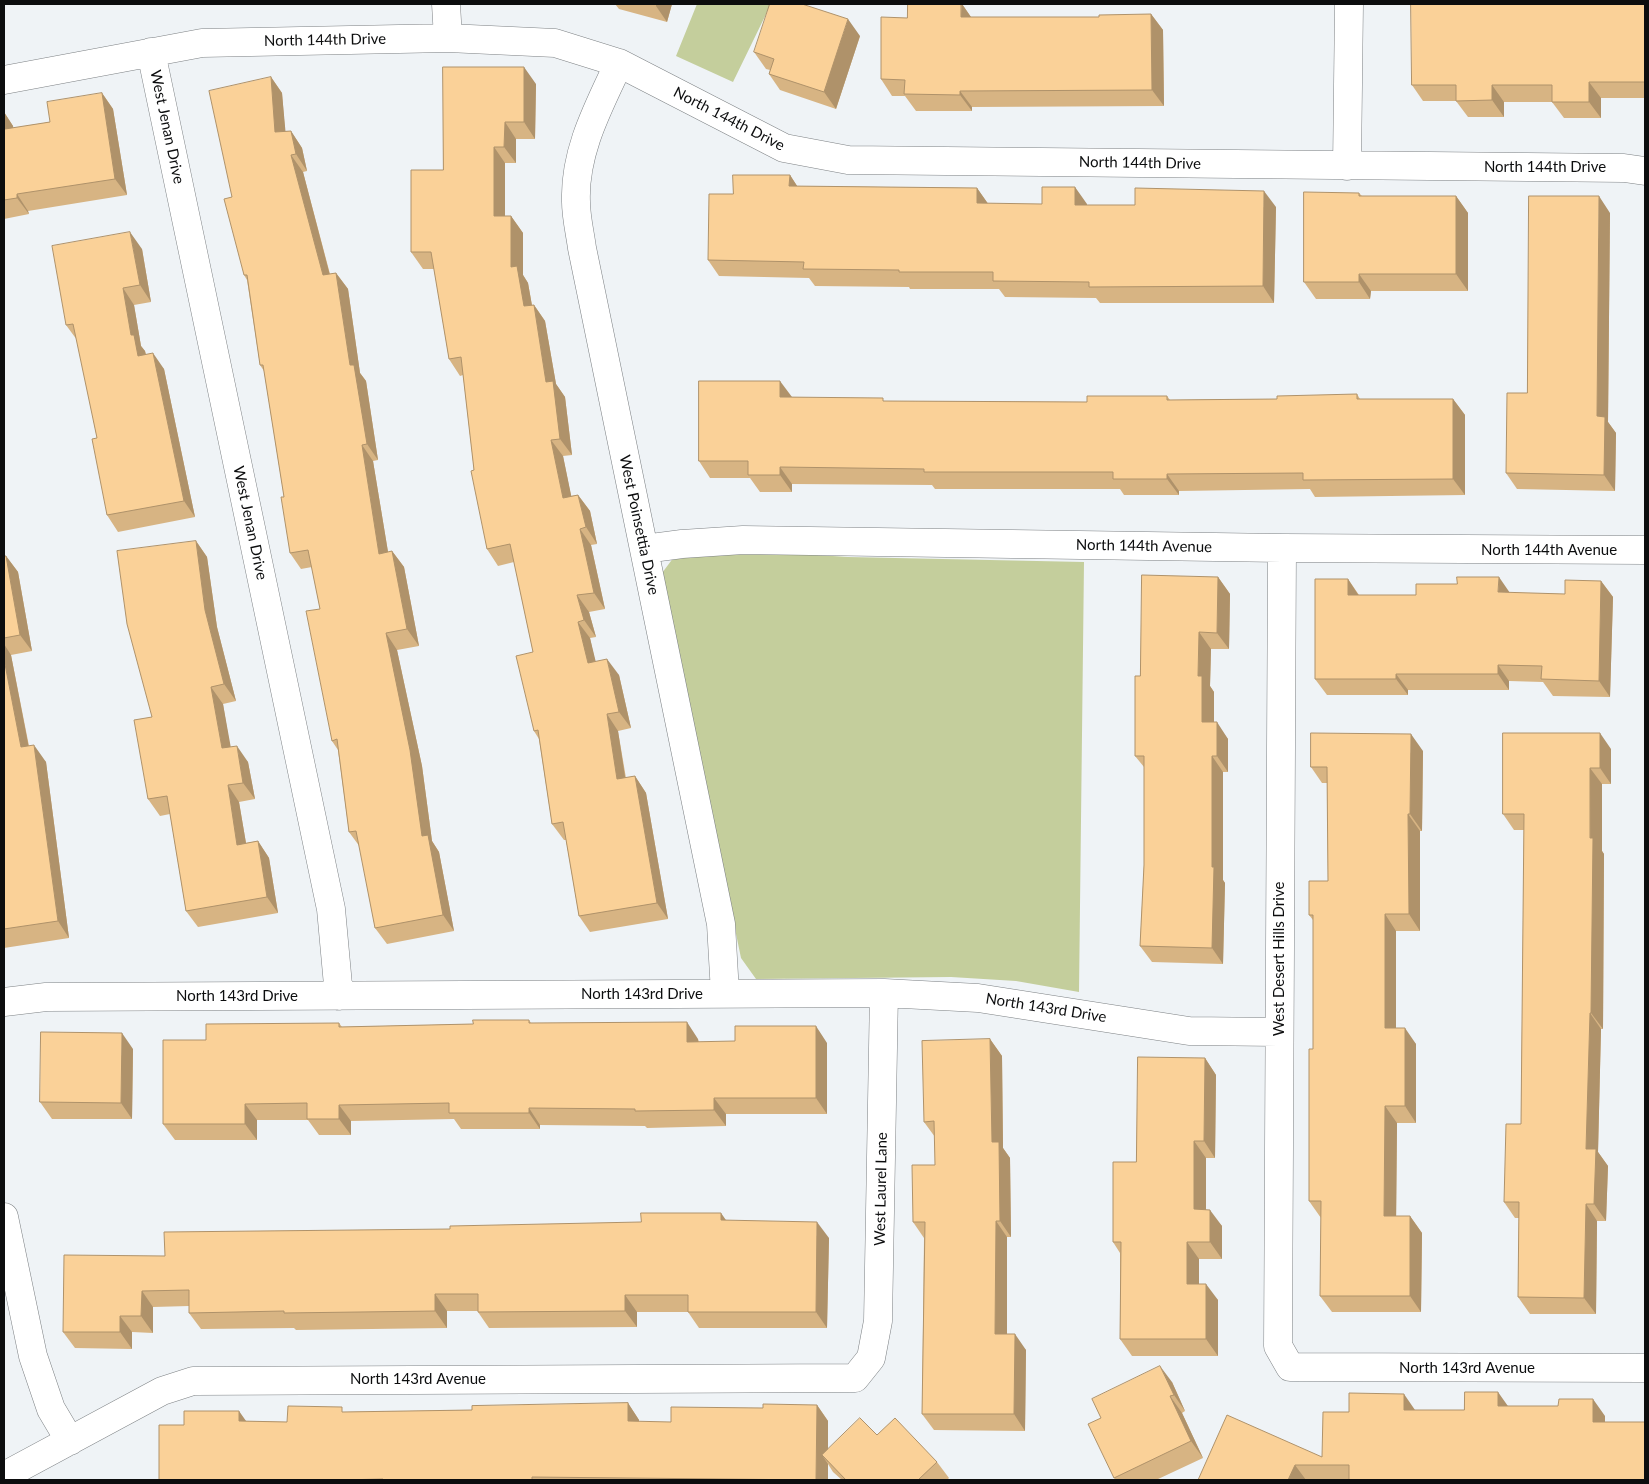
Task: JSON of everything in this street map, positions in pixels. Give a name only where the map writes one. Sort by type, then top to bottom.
[{"type":"street","points":[[446,4],[448,38]]},
{"type":"street","points":[[1347,166],[1349,4]]},
{"type":"street","name":"North 144th Drive","points":[[4,80],[202,43],[448,38],[555,43],[619,63],[784,148],[848,160],[1624,168],[1645,171]]},
{"type":"street","name":"West Jenan Drive","points":[[151,52],[331,909],[339,996]]},
{"type":"street","name":"West Poinsettia Drive","points":[[619,63],[588,129],[578,167],[576,202],[582,248],[721,924],[725,993]]},
{"type":"street","name":"North 144th Avenue","points":[[644,548],[710,541],[743,540],[1282,548],[1645,550]]},
{"type":"street","name":"West Desert Hills Drive","points":[[1282,548],[1278,1032],[1278,1346],[1290,1367]]},
{"type":"street","name":"North 143rd Drive","points":[[4,1002],[46,997],[884,993],[978,998],[1189,1031],[1278,1032]]},
{"type":"street","name":"West Laurel Lane","points":[[855,1378],[871,1358],[878,1321],[884,993]]},
{"type":"street","points":[[4,1217],[33,1356],[50,1409],[70,1441]]},
{"type":"street","name":"North 143rd Avenue","points":[[1290,1367],[1645,1368]]},
{"type":"street","name":"North 143rd Avenue","points":[[4,1476],[162,1391],[193,1380],[855,1378]]},
{"type":"green space","points":[[697,4],[771,4],[733,82],[676,56]]},
{"type":"green space","points":[[772,552],[848,557],[1084,562],[1079,992],[1016,981],[951,977],[756,979],[741,958],[662,573],[677,553]]},
{"type":"building","points":[[770,4],[802,4],[848,19],[824,92],[769,74],[774,59],[754,52]]},
{"type":"building","points":[[908,4],[961,4],[961,17],[1099,17],[1099,15],[1151,14],[1152,90],[960,91],[960,95],[904,94],[905,80],[881,79],[881,17],[907,18]]},
{"type":"building","points":[[1411,4],[1645,4],[1645,82],[1589,82],[1589,102],[1552,102],[1552,85],[1492,85],[1492,100],[1456,101],[1456,85],[1412,85]]},
{"type":"building","points":[[443,67],[524,67],[524,122],[505,122],[504,147],[494,147],[494,216],[511,216],[511,267],[517,266],[524,306],[534,305],[546,382],[553,381],[560,439],[551,440],[563,498],[578,495],[586,527],[580,529],[594,593],[577,595],[584,620],[578,622],[588,663],[607,659],[619,712],[607,714],[617,779],[635,776],[657,903],[579,916],[563,822],[552,824],[538,730],[534,731],[516,656],[533,652],[510,544],[487,549],[471,471],[474,470],[461,357],[449,359],[431,252],[411,252],[411,170],[443,170]]},
{"type":"building","points":[[271,77],[275,132],[291,131],[296,154],[291,155],[323,275],[336,273],[350,365],[354,365],[367,444],[362,445],[379,554],[392,551],[407,629],[386,633],[410,750],[422,836],[428,835],[443,915],[375,928],[356,831],[349,832],[337,739],[332,741],[306,611],[320,609],[308,550],[290,553],[281,497],[284,497],[263,365],[260,365],[247,275],[244,275],[224,199],[232,197],[209,91]]},
{"type":"building","points":[[102,93],[115,179],[17,194],[17,198],[4,200],[4,122],[5,129],[50,122],[47,102]]},
{"type":"building","points":[[733,175],[790,175],[789,186],[977,188],[977,203],[1042,204],[1042,187],[1075,187],[1075,205],[1135,205],[1135,188],[1264,191],[1263,286],[1089,287],[1089,282],[993,281],[993,272],[803,269],[804,262],[708,260],[709,194],[733,194]]},
{"type":"building","points":[[1304,192],[1359,193],[1359,196],[1456,196],[1456,274],[1359,274],[1359,282],[1304,282]]},
{"type":"building","points":[[1529,196],[1599,196],[1597,416],[1605,417],[1604,475],[1506,473],[1507,393],[1527,393]]},
{"type":"building","points":[[130,232],[140,285],[123,288],[131,335],[134,335],[138,356],[153,353],[184,501],[107,515],[92,439],[97,438],[73,324],[66,325],[52,246]]},
{"type":"building","points":[[699,381],[780,381],[780,397],[883,398],[883,401],[1087,402],[1087,396],[1167,396],[1167,400],[1277,399],[1277,396],[1357,394],[1357,399],[1453,399],[1453,479],[1303,480],[1303,473],[1167,474],[1167,479],[1113,479],[1113,472],[924,472],[924,469],[780,467],[780,475],[748,475],[748,461],[699,461]]},
{"type":"building","points":[[196,541],[205,610],[224,684],[211,687],[222,748],[237,746],[243,783],[228,785],[237,845],[258,841],[267,897],[186,911],[167,796],[148,799],[134,720],[152,717],[127,624],[117,551]]},
{"type":"building","points":[[4,556],[6,556],[20,635],[4,638]]},
{"type":"building","points":[[1142,575],[1218,577],[1217,633],[1199,632],[1198,676],[1202,676],[1202,722],[1217,722],[1217,756],[1212,756],[1212,867],[1214,867],[1212,948],[1140,946],[1144,865],[1144,756],[1135,756],[1135,676],[1140,676]]},
{"type":"building","points":[[1457,577],[1499,577],[1498,592],[1565,594],[1565,580],[1601,581],[1599,681],[1541,679],[1542,666],[1498,665],[1498,674],[1396,674],[1396,679],[1315,679],[1315,579],[1348,579],[1348,595],[1416,595],[1416,584],[1457,584]]},
{"type":"building","points":[[4,659],[21,747],[34,745],[58,921],[4,929]]},
{"type":"building","points":[[1311,733],[1411,734],[1410,814],[1408,814],[1409,914],[1385,914],[1385,1028],[1405,1028],[1405,1106],[1385,1106],[1384,1216],[1410,1216],[1410,1296],[1320,1296],[1321,1201],[1309,1201],[1309,1049],[1313,1049],[1313,915],[1309,915],[1309,881],[1328,881],[1327,767],[1311,767]]},
{"type":"building","points":[[1503,733],[1600,733],[1600,768],[1590,768],[1590,838],[1593,838],[1591,1013],[1586,1149],[1596,1149],[1594,1204],[1586,1204],[1584,1298],[1518,1297],[1519,1202],[1504,1202],[1506,1124],[1521,1124],[1524,814],[1503,814]]},
{"type":"building","points":[[473,1020],[529,1020],[529,1023],[687,1022],[687,1042],[735,1041],[735,1026],[816,1026],[816,1098],[714,1098],[714,1110],[635,1111],[635,1109],[529,1108],[529,1113],[449,1113],[449,1103],[339,1105],[339,1119],[307,1119],[307,1103],[245,1104],[245,1124],[163,1124],[163,1040],[206,1040],[206,1024],[339,1023],[339,1027],[473,1024]]},
{"type":"building","points":[[41,1032],[122,1033],[121,1103],[40,1102]]},
{"type":"building","points":[[990,1039],[992,1142],[999,1142],[1000,1221],[996,1221],[995,1334],[1015,1334],[1014,1414],[922,1414],[925,1222],[913,1222],[912,1165],[935,1165],[934,1121],[924,1122],[922,1041]]},
{"type":"building","points":[[1138,1057],[1205,1058],[1204,1141],[1194,1141],[1194,1209],[1210,1210],[1210,1242],[1187,1242],[1187,1284],[1206,1284],[1206,1339],[1120,1339],[1121,1242],[1113,1242],[1113,1162],[1136,1162]]},
{"type":"building","points":[[641,1213],[721,1213],[721,1220],[817,1222],[816,1312],[688,1312],[688,1295],[625,1295],[625,1311],[478,1312],[478,1294],[435,1294],[435,1311],[189,1313],[189,1290],[142,1291],[141,1316],[120,1316],[120,1332],[63,1332],[64,1255],[165,1256],[164,1232],[450,1229],[450,1226],[641,1222]]},
{"type":"building","points":[[1160,1366],[1174,1395],[1170,1396],[1191,1441],[1114,1478],[1088,1424],[1101,1418],[1092,1399]]},
{"type":"building","points":[[1465,1392],[1498,1392],[1498,1406],[1558,1406],[1559,1399],[1593,1399],[1593,1422],[1645,1422],[1645,1480],[1349,1480],[1349,1465],[1295,1465],[1288,1480],[1198,1480],[1227,1415],[1322,1457],[1323,1412],[1349,1412],[1349,1393],[1404,1394],[1404,1410],[1464,1410]]},
{"type":"building","points":[[628,1403],[628,1421],[671,1422],[671,1407],[763,1408],[763,1404],[817,1405],[816,1480],[532,1477],[532,1480],[159,1480],[159,1425],[184,1425],[184,1411],[239,1411],[239,1421],[287,1422],[288,1406],[342,1407],[342,1412],[472,1410],[472,1406]]},
{"type":"building","points":[[860,1418],[877,1435],[895,1418],[937,1462],[918,1480],[846,1480],[822,1455]]}]
